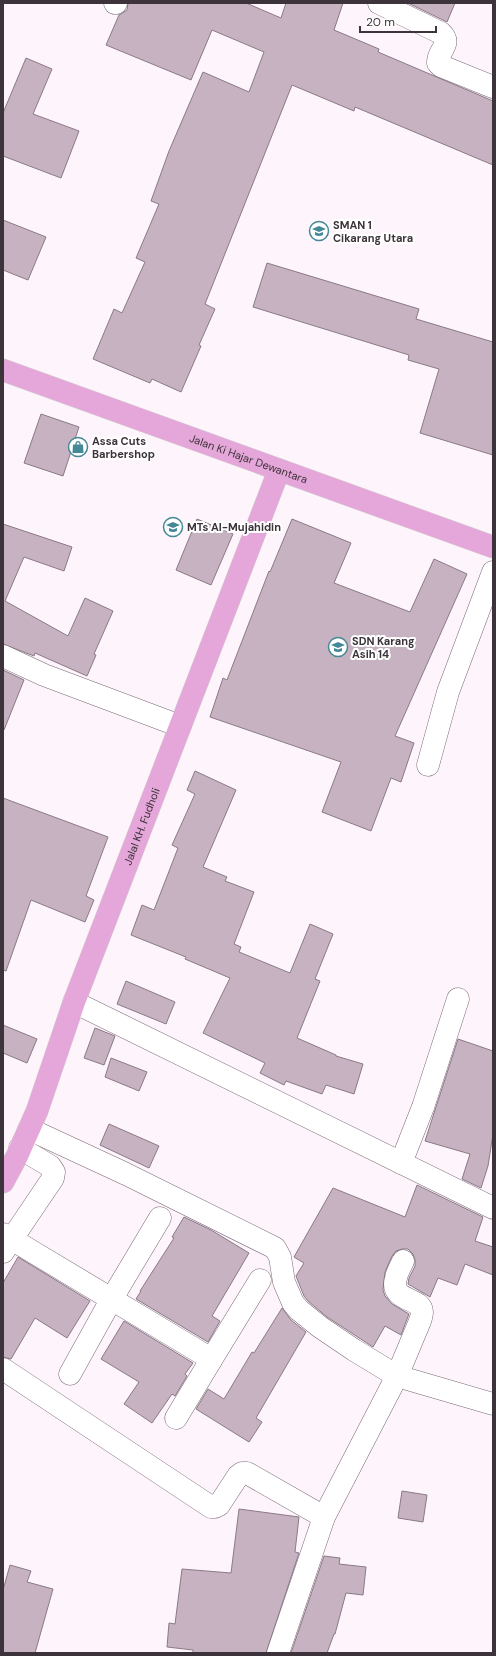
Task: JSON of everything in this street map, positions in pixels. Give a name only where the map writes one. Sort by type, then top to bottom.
[{"type":"main road","name":"Jalan Ki Hajar Dewantara","points":[[3,370],[493,547]]},
{"type":"main road","name":"Jalal KH. Fudholi","points":[[3,1182],[17,1145],[37,1111],[74,1002],[279,470]]},
{"type":"street","points":[[379,3],[441,33],[446,37],[446,42],[438,58],[438,63],[441,66],[493,87]]},
{"type":"street","points":[[428,766],[448,692],[493,572]]},
{"type":"street","points":[[3,656],[44,675],[180,726]]},
{"type":"street","points":[[401,1163],[423,1107],[458,999]]},
{"type":"street","points":[[74,1002],[493,1208]]},
{"type":"street","points":[[17,1145],[50,1166],[54,1172],[53,1178],[6,1242],[111,1300],[211,1360]]},
{"type":"street","points":[[17,1145],[126,1174],[275,1248],[280,1257],[282,1275],[288,1295],[299,1310],[320,1327],[397,1376],[493,1404]]},
{"type":"street","points":[[70,1374],[111,1300],[160,1218]]},
{"type":"street","points":[[278,1653],[324,1517],[397,1376],[412,1342],[422,1312],[418,1305],[402,1297],[396,1289],[395,1279],[403,1261]]},
{"type":"street","points":[[176,1418],[260,1280]]},
{"type":"street","points":[[3,1369],[211,1506],[216,1507],[219,1505],[238,1476],[242,1473],[247,1473],[324,1517]]},
{"type":"building","points":[[128,3],[246,3],[281,18],[286,3],[343,3],[334,30],[379,49],[378,52],[493,101],[493,165],[355,107],[354,111],[292,85],[205,304],[215,309],[181,392],[152,379],[150,383],[93,359],[114,309],[122,313],[145,262],[136,258],[159,204],[151,201],[169,151],[203,72],[249,92],[264,52],[212,30],[191,80],[106,45],[119,15],[127,10]]},
{"type":"building","points":[[408,3],[455,3],[447,22]]},
{"type":"building","points":[[26,58],[52,69],[33,114],[79,131],[61,178],[3,156],[3,113]]},
{"type":"building","points":[[3,220],[46,237],[28,280],[3,270]]},
{"type":"building","points":[[267,263],[419,309],[416,319],[493,342],[493,455],[420,433],[439,369],[408,360],[409,355],[253,307]]},
{"type":"building","points":[[41,414],[79,427],[63,476],[24,463]]},
{"type":"building","points":[[197,519],[233,534],[211,585],[176,570]]},
{"type":"building","name":"SDN Karang Asih 14","points":[[292,519],[351,543],[334,583],[410,612],[434,559],[467,574],[395,736],[414,743],[401,782],[391,778],[371,831],[322,812],[341,762],[210,717],[223,678],[227,680],[269,571],[270,572]]},
{"type":"building","points":[[3,524],[72,547],[64,571],[24,557],[5,601],[68,636],[85,598],[113,611],[94,654],[96,655],[87,676],[35,653],[34,656],[3,644]]},
{"type":"building","points":[[3,670],[24,680],[4,730],[3,730]]},
{"type":"building","points":[[195,771],[236,790],[203,867],[227,877],[225,881],[254,892],[234,944],[241,947],[239,952],[290,973],[310,924],[333,934],[315,979],[320,981],[297,1038],[336,1056],[363,1064],[354,1094],[326,1085],[322,1094],[286,1081],[284,1085],[260,1073],[265,1063],[203,1033],[230,978],[185,959],[186,957],[131,935],[142,905],[154,910],[178,848],[172,845],[195,794],[187,790]]},
{"type":"building","points":[[3,798],[108,837],[86,896],[94,900],[85,922],[31,900],[6,971],[3,970]]},
{"type":"building","points":[[126,981],[175,1002],[166,1024],[117,1004]]},
{"type":"building","points":[[3,1025],[37,1039],[27,1063],[3,1053]]},
{"type":"building","points":[[95,1028],[115,1036],[104,1065],[84,1058]]},
{"type":"building","points":[[458,1039],[493,1051],[493,1134],[488,1166],[481,1188],[462,1179],[470,1154],[425,1141]]},
{"type":"building","points":[[111,1058],[147,1072],[139,1091],[105,1077]]},
{"type":"building","points":[[109,1124],[159,1146],[149,1168],[100,1145]]},
{"type":"building","points":[[417,1185],[483,1217],[475,1241],[493,1247],[493,1275],[465,1264],[457,1285],[438,1278],[430,1297],[408,1284],[409,1278],[415,1266],[413,1254],[408,1249],[396,1251],[392,1256],[385,1272],[383,1290],[385,1296],[392,1304],[409,1314],[401,1335],[385,1326],[373,1347],[327,1317],[308,1301],[304,1296],[296,1276],[304,1263],[294,1257],[333,1188],[405,1217]]},
{"type":"building","points":[[184,1217],[211,1230],[249,1253],[212,1316],[220,1321],[208,1342],[136,1299],[174,1238],[172,1237]]},
{"type":"building","points":[[18,1257],[90,1301],[67,1338],[35,1318],[11,1359],[3,1357],[3,1283]]},
{"type":"building","points":[[282,1308],[291,1320],[306,1332],[256,1418],[262,1422],[249,1442],[196,1409],[208,1389],[224,1399],[252,1352],[254,1353]]},
{"type":"building","points":[[124,1321],[193,1363],[185,1374],[187,1376],[175,1396],[172,1394],[152,1423],[124,1404],[139,1382],[101,1359]]},
{"type":"building","points":[[402,1491],[427,1495],[423,1522],[398,1518]]},
{"type":"building","points":[[239,1509],[299,1517],[295,1552],[299,1553],[266,1653],[193,1653],[193,1650],[167,1647],[169,1623],[175,1624],[182,1569],[231,1573]]},
{"type":"building","points":[[324,1556],[340,1558],[339,1564],[366,1567],[363,1595],[346,1593],[335,1634],[327,1653],[291,1653]]},
{"type":"building","points":[[10,1565],[31,1571],[27,1582],[53,1589],[35,1653],[3,1653],[3,1590]]},
{"type":"place","name":"SMAN 1 Cikarang Utara","points":[[319,231]]},
{"type":"place","name":"Assa Cuts Barbershop","points":[[78,447]]},
{"type":"place","name":"MTs Al-Mujahidin","points":[[173,527]]},
{"type":"place","name":"SDN Karang Asih 14","points":[[338,647]]}]
